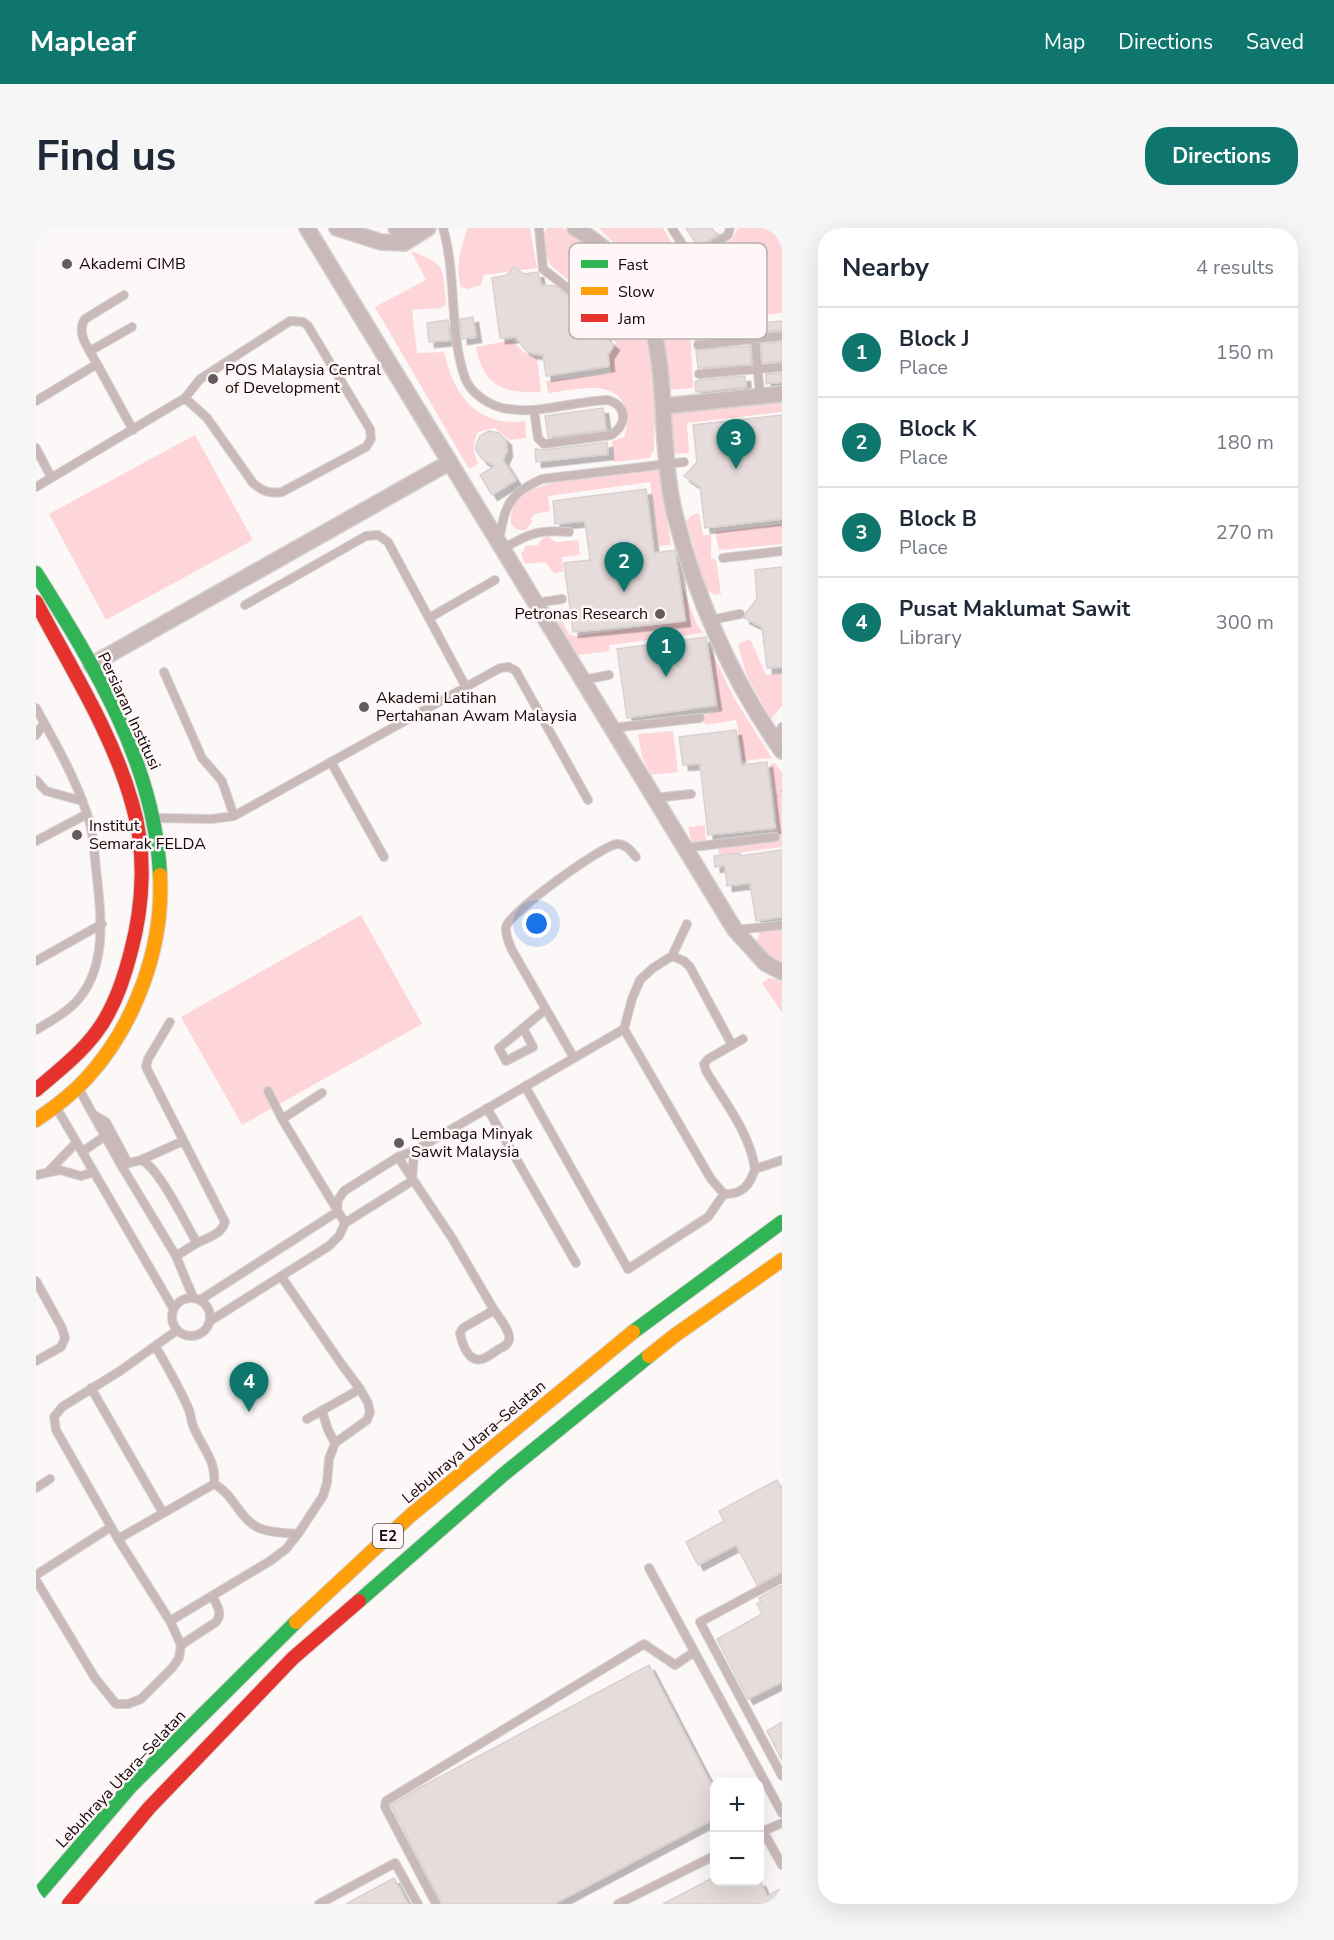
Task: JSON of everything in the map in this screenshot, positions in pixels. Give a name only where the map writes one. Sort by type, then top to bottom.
[{"type":"main road","name":"Persiaran Institusi","points":[[36,573],[91,666],[137,764],[154,818],[159,846],[161,890],[157,930],[147,969],[134,1006],[118,1038],[95,1070],[79,1087],[56,1107],[36,1120]]},
{"type":"main road","name":"Persiaran Institusi","points":[[36,602],[98,718],[121,770],[133,804],[140,846],[142,883],[138,926],[114,1002],[96,1033],[71,1060],[36,1090]]},
{"type":"main road","name":"Lebuhraya Utara–Selatan","points":[[36,1897],[147,1770],[276,1640],[411,1515],[653,1315],[782,1222]]},
{"type":"main road","name":"E2","points":[[69,1904],[149,1808],[293,1658],[513,1467],[674,1336],[782,1260]]},
{"type":"street","points":[[307,228],[735,930],[765,963],[782,972]]},
{"type":"street","points":[[337,228],[381,242],[404,243],[424,230]]},
{"type":"street","points":[[396,228],[424,230]]},
{"type":"street","points":[[575,228],[596,243]]},
{"type":"street","points":[[654,339],[659,359],[667,463],[674,512],[685,553],[711,620],[747,696],[779,739]]},
{"type":"street","points":[[664,406],[782,394]]},
{"type":"street","points":[[91,666],[450,462]]},
{"type":"lane","points":[[443,228],[448,245],[458,345],[466,379],[477,393],[491,404],[507,409],[534,410],[608,400],[617,404],[623,421],[618,430],[611,435],[544,444],[538,438],[534,410]]},
{"type":"lane","points":[[538,228],[543,269],[569,289]]},
{"type":"lane","points":[[672,228],[680,243]]},
{"type":"lane","points":[[716,243],[728,235],[730,228]]},
{"type":"lane","points":[[124,295],[85,319],[80,325],[81,333],[90,351],[133,430]]},
{"type":"lane","points":[[36,486],[185,399],[200,378],[283,324],[298,321],[308,326],[370,429],[371,439],[366,447],[282,492],[268,492],[253,483],[207,418],[185,399]]},
{"type":"lane","points":[[90,351],[132,327]]},
{"type":"lane","points":[[767,338],[782,336]]},
{"type":"lane","points":[[698,345],[755,339],[760,396]]},
{"type":"lane","points":[[36,401],[97,364]]},
{"type":"lane","points":[[699,374],[782,367]]},
{"type":"lane","points":[[36,448],[51,477]]},
{"type":"lane","points":[[569,532],[550,530],[535,532],[501,546],[503,518],[512,497],[526,486],[542,480],[684,462]]},
{"type":"lane","points":[[245,605],[366,536],[378,535],[388,542],[466,687]]},
{"type":"lane","points":[[723,558],[782,551]]},
{"type":"lane","points":[[429,618],[495,580]]},
{"type":"lane","points":[[536,603],[562,599]]},
{"type":"lane","points":[[711,620],[740,614]]},
{"type":"lane","points":[[154,818],[212,819],[234,816],[500,668],[509,667],[516,671],[588,800]]},
{"type":"lane","points":[[164,672],[202,758],[222,781],[234,816]]},
{"type":"lane","points":[[582,680],[609,675]]},
{"type":"lane","points":[[36,708],[65,761],[87,814],[93,841],[102,924],[99,949],[86,987],[75,1003],[60,1016],[36,1030]]},
{"type":"lane","points":[[612,728],[700,718]]},
{"type":"lane","points":[[36,735],[44,723]]},
{"type":"lane","points":[[331,762],[384,857]]},
{"type":"lane","points":[[36,780],[46,791],[82,801]]},
{"type":"lane","points":[[654,798],[691,794]]},
{"type":"lane","points":[[36,841],[87,814]]},
{"type":"lane","points":[[685,848],[775,837]]},
{"type":"lane","points":[[574,1058],[512,950],[506,927],[512,917],[564,875],[610,846],[623,845],[636,856]]},
{"type":"lane","points":[[36,962],[102,924]]},
{"type":"lane","points":[[337,1212],[338,1200],[344,1191],[398,1157],[414,1151],[624,1029],[640,980],[672,956],[687,924]]},
{"type":"lane","points":[[735,930],[782,925]]},
{"type":"lane","points":[[672,956],[684,961],[690,968],[732,1045]]},
{"type":"lane","points":[[523,1028],[533,1047],[506,1061],[499,1048],[523,1028],[546,1009]]},
{"type":"lane","points":[[170,1022],[146,1066],[225,1222],[224,1227],[218,1232],[176,1256]]},
{"type":"lane","points":[[624,1029],[711,1179],[724,1194],[733,1195],[741,1191],[752,1180],[755,1169],[753,1156],[744,1135],[704,1064],[708,1059],[743,1039]]},
{"type":"lane","points":[[525,1086],[628,1269],[708,1217],[724,1194]]},
{"type":"lane","points":[[79,1087],[105,1136],[125,1164]]},
{"type":"lane","points":[[268,1091],[282,1119],[345,1223]]},
{"type":"lane","points":[[282,1119],[322,1093]]},
{"type":"lane","points":[[56,1107],[173,1308]]},
{"type":"lane","points":[[487,1108],[576,1263]]},
{"type":"lane","points":[[93,1114],[106,1122],[125,1164],[176,1256],[196,1299],[208,1309],[210,1321],[206,1331],[196,1336],[185,1337],[176,1331],[171,1320],[173,1308],[182,1300],[196,1299],[337,1212]]},
{"type":"lane","points":[[82,1152],[105,1136]]},
{"type":"lane","points":[[125,1164],[141,1160],[183,1141]]},
{"type":"lane","points":[[49,1171],[76,1143]]},
{"type":"lane","points":[[412,1181],[414,1151]]},
{"type":"lane","points":[[398,1157],[452,1238],[509,1335],[507,1345],[482,1360],[474,1359],[470,1357],[461,1342],[460,1333],[463,1328],[494,1310]]},
{"type":"lane","points":[[141,1160],[147,1162],[158,1175],[196,1243]]},
{"type":"lane","points":[[755,1169],[782,1160]]},
{"type":"lane","points":[[36,1175],[60,1170],[81,1176],[94,1172]]},
{"type":"lane","points":[[210,1321],[328,1246],[339,1236],[345,1223],[412,1181]]},
{"type":"lane","points":[[170,1621],[213,1597],[286,1549],[323,1496],[331,1450],[335,1443],[360,1427],[367,1420],[370,1412],[360,1389],[281,1276]]},
{"type":"lane","points":[[36,1281],[62,1328],[65,1338],[61,1347],[36,1361]]},
{"type":"lane","points":[[36,1580],[95,1678],[116,1704],[128,1704],[141,1699],[179,1658],[181,1645],[170,1621],[111,1527],[56,1430],[54,1417],[62,1407],[156,1347],[176,1331]]},
{"type":"lane","points":[[156,1347],[183,1397],[190,1412],[193,1427],[215,1469],[214,1484]]},
{"type":"lane","points":[[92,1388],[164,1513]]},
{"type":"lane","points":[[308,1419],[360,1389]]},
{"type":"lane","points":[[322,1411],[335,1443]]},
{"type":"lane","points":[[36,1488],[50,1479]]},
{"type":"lane","points":[[118,1539],[214,1484]]},
{"type":"lane","points":[[214,1484],[225,1490],[248,1521],[260,1528],[298,1534]]},
{"type":"lane","points":[[36,1575],[111,1527]]},
{"type":"lane","points":[[649,1568],[782,1813]]},
{"type":"lane","points":[[782,1578],[700,1622],[782,1776]]},
{"type":"lane","points":[[181,1645],[216,1622],[219,1611],[213,1597]]},
{"type":"lane","points":[[436,1904],[385,1807],[386,1801],[644,1644],[675,1665],[694,1652]]},
{"type":"lane","points":[[764,1831],[782,1823]]},
{"type":"lane","points":[[764,1837],[782,1865]]},
{"type":"lane","points":[[618,1904],[710,1858]]},
{"type":"lane","points":[[319,1904],[395,1863],[418,1904]]},
{"type":"path","points":[[776,797],[782,791]]},
{"type":"shaded area","points":[[468,228],[530,228],[537,268],[484,275],[481,285],[468,289],[461,287],[460,258]]},
{"type":"shaded area","points":[[547,228],[562,228],[586,243],[569,243],[569,281],[550,265],[546,255],[544,234]]},
{"type":"shaded area","points":[[599,228],[663,228],[672,243],[613,243]]},
{"type":"shaded area","points":[[738,228],[771,228],[782,247],[782,313],[767,314],[767,243],[727,243]]},
{"type":"shaded area","points":[[411,251],[431,260],[441,269],[446,304],[441,308],[412,310],[417,353],[444,352],[448,367],[461,394],[481,413],[493,419],[508,422],[525,421],[526,438],[510,440],[495,428],[478,432],[474,448],[478,464],[469,469],[375,307],[426,280]]},
{"type":"shaded area","points":[[612,339],[650,339],[656,376],[654,450],[649,458],[614,462],[612,441],[624,437],[627,423],[623,402],[616,394],[596,388],[548,393],[546,381],[611,373],[609,356],[616,343]]},
{"type":"shaded area","points":[[661,339],[691,339],[693,388],[670,390]]},
{"type":"shaded area","points":[[512,340],[523,352],[537,358],[541,392],[506,389],[490,380],[484,371],[476,347]]},
{"type":"shaded area","points":[[782,397],[782,412],[687,423],[689,453],[670,454],[667,410]]},
{"type":"shaded area","points":[[195,435],[253,540],[106,620],[49,514]]},
{"type":"shaded area","points":[[652,467],[661,469],[670,502],[665,507],[671,545],[659,546],[650,482],[548,496],[550,511],[535,514],[526,530],[518,530],[511,524],[514,503],[532,489],[552,483]]},
{"type":"shaded area","points":[[699,513],[703,535],[711,535],[711,558],[716,560],[721,594],[715,595],[706,589],[686,521],[692,515]]},
{"type":"shaded area","points":[[782,524],[782,544],[719,550],[715,532]]},
{"type":"shaded area","points":[[547,536],[556,542],[578,540],[580,555],[562,557],[563,572],[554,573],[545,562],[525,564],[521,554],[526,546],[538,545]]},
{"type":"shaded area","points":[[682,585],[696,623],[703,633],[609,645],[610,651],[578,655],[572,649],[557,620],[562,621],[569,634],[575,636],[687,621]]},
{"type":"shaded area","points":[[750,639],[766,675],[782,673],[782,706],[771,719],[746,674],[738,644]]},
{"type":"shaded area","points":[[709,646],[734,698],[772,758],[743,761],[736,720],[705,725],[703,715],[719,711]]},
{"type":"shaded area","points":[[673,731],[678,772],[651,775],[642,757],[638,734]]},
{"type":"shaded area","points":[[775,763],[782,773],[782,847],[719,855],[718,841],[778,833],[770,764]]},
{"type":"shaded area","points":[[705,825],[706,841],[692,843],[688,827]]},
{"type":"shaded area","points":[[361,915],[422,1024],[242,1125],[181,1017]]},
{"type":"shaded area","points":[[782,928],[782,968],[774,964],[756,943],[760,932]]},
{"type":"shaded area","points":[[769,978],[782,981],[782,1013],[762,983]]},
{"type":"building","points":[[686,228],[712,228],[717,235],[704,243],[695,243]]},
{"type":"building","points":[[514,267],[524,274],[538,272],[541,285],[556,286],[569,297],[569,339],[607,339],[614,345],[608,354],[609,366],[546,376],[543,355],[524,349],[516,337],[500,338],[492,278],[507,275]]},
{"type":"building","points":[[473,317],[476,337],[462,339],[460,319]]},
{"type":"building","points":[[448,320],[450,340],[429,342],[427,323]]},
{"type":"building","points":[[782,321],[782,330],[767,332],[767,322]]},
{"type":"building","points":[[782,342],[782,361],[763,363],[761,344]]},
{"type":"building","points":[[750,346],[751,364],[698,368],[696,350]]},
{"type":"building","points":[[782,373],[782,382],[766,384],[766,374]]},
{"type":"building","points":[[745,376],[746,387],[696,392],[695,382],[699,380]]},
{"type":"building","points":[[603,408],[606,430],[548,437],[545,416]]},
{"type":"building","points":[[782,415],[782,519],[705,528],[700,487],[684,476],[697,462],[693,425]]},
{"type":"building","points":[[489,431],[499,433],[506,440],[507,451],[503,460],[516,480],[492,495],[480,475],[495,466],[482,459],[476,450],[480,436]]},
{"type":"building","points":[[607,442],[608,454],[536,462],[535,449],[545,450]]},
{"type":"building","points":[[646,489],[654,553],[675,550],[685,621],[573,632],[564,563],[590,560],[585,521],[555,524],[553,501]]},
{"type":"building","points":[[782,567],[782,667],[767,668],[762,627],[744,618],[757,599],[755,570]]},
{"type":"building","points":[[706,637],[716,705],[627,718],[617,649]]},
{"type":"building","points":[[736,730],[741,765],[767,762],[775,828],[708,835],[700,764],[683,765],[679,737]]},
{"type":"building","points":[[782,850],[782,917],[756,921],[750,883],[727,886],[725,866],[715,867],[714,856],[740,853],[740,856]]},
{"type":"building","points":[[777,1480],[782,1490],[782,1572],[757,1585],[736,1545],[698,1565],[686,1542],[724,1521],[719,1511]]},
{"type":"building","points":[[782,1585],[782,1682],[748,1699],[717,1639],[762,1614],[757,1604],[761,1601],[759,1598]]},
{"type":"building","points":[[649,1665],[710,1782],[710,1821],[554,1904],[442,1904],[391,1805]]},
{"type":"building","points":[[782,1722],[782,1760],[767,1731]]},
{"type":"building","points":[[394,1878],[408,1904],[346,1904]]},
{"type":"building","points":[[710,1879],[710,1886],[762,1886],[767,1896],[782,1888],[782,1904],[663,1904]]},
{"type":"traffic: fast","points":[[36,573],[99,680],[134,755],[147,794],[156,834],[160,875]]},
{"type":"traffic: fast","points":[[633,1332],[782,1222]]},
{"type":"traffic: fast","points":[[359,1601],[504,1474],[649,1356]]},
{"type":"traffic: fast","points":[[36,1897],[131,1786],[296,1622]]},
{"type":"traffic: slow","points":[[36,1120],[86,1079],[119,1035],[132,1010],[143,984],[157,930],[160,875]]},
{"type":"traffic: slow","points":[[649,1356],[782,1260]]},
{"type":"traffic: slow","points":[[296,1622],[411,1515],[633,1332]]},
{"type":"traffic: jam","points":[[36,602],[102,725],[124,777],[137,821],[142,877],[135,933],[125,972],[113,1005],[89,1042],[36,1090]]},
{"type":"traffic: jam","points":[[69,1904],[149,1808],[293,1658],[359,1601]]},
{"type":"place","name":"Akademi CIMB","points":[[67,264]]},
{"type":"place","name":"POS Malaysia Central of Development","points":[[213,379]]},
{"type":"place","name":"Block B","points":[[736,469]]},
{"type":"place","name":"Block K","points":[[624,592]]},
{"type":"place","name":"Petronas Research","points":[[660,614]]},
{"type":"place","name":"Block J","points":[[666,677]]},
{"type":"place","name":"Akademi Latihan Pertahanan Awam Malaysia","points":[[364,707]]},
{"type":"place","name":"Institut Semarak FELDA","points":[[77,835]]},
{"type":"place","name":"Lembaga Minyak Sawit Malaysia","points":[[399,1143]]},
{"type":"place","name":"Pusat Maklumat Sawit","points":[[249,1412]]}]
